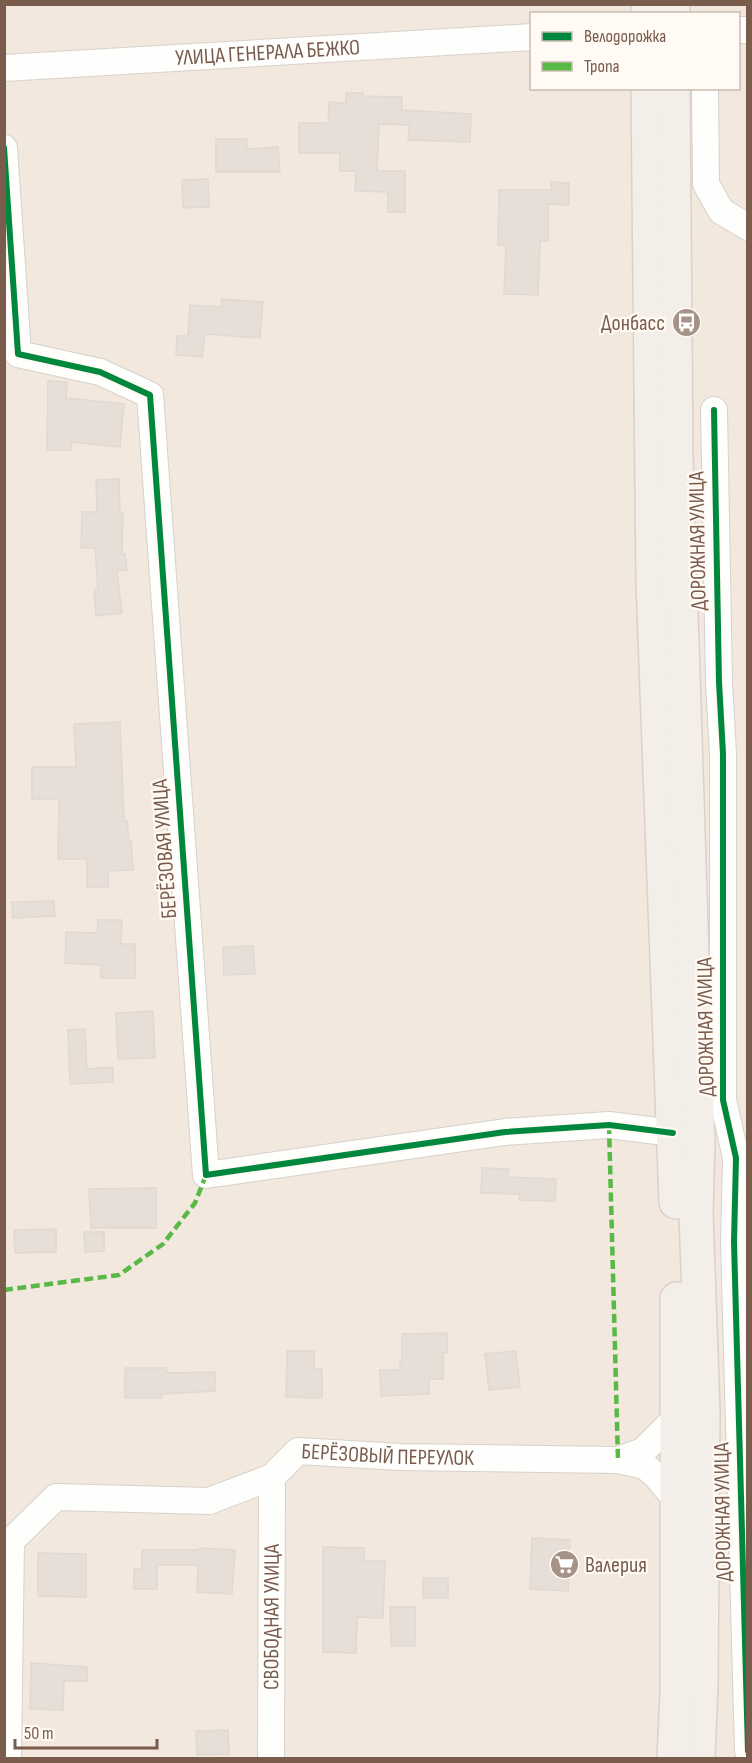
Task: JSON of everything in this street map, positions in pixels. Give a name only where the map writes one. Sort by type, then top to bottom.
[{"type":"main road","name":"ДОРОЖНАЯ УЛИЦА","points":[[648,90],[654,582],[686,1138],[696,1213],[703,1411],[701,1685],[698,1758]]},
{"type":"main road","name":"ДОРОЖНАЯ УЛИЦА","points":[[673,90],[686,1138],[676,1213],[678,1502],[677,1695],[674,1758]]},
{"type":"street","name":"УЛИЦА ГЕНЕРАЛА БЕЖКО","points":[[4,68],[530,37]]},
{"type":"street","points":[[705,90],[706,184],[721,211],[747,227]]},
{"type":"street","name":"БЕРЁЗОВАЯ УЛИЦА","points":[[4,148],[18,354],[100,372],[150,395],[206,1175],[506,1132],[609,1125],[686,1138]]},
{"type":"street","name":"ДОРОЖНАЯ УЛИЦА","points":[[714,410],[719,682],[723,754],[723,1100],[741,1159],[734,1242],[747,1751]]},
{"type":"street","points":[[686,1138],[741,1159]]},
{"type":"street","name":"БЕРЁЗОВЫЙ ПЕРЕУЛОК","points":[[618,1460],[643,1451],[678,1416]]},
{"type":"street","name":"БЕРЁЗОВЫЙ ПЕРЕУЛОК","points":[[8,1758],[11,1541],[56,1497],[209,1501],[272,1477],[298,1451],[401,1457],[618,1460],[645,1466],[678,1502]]},
{"type":"street","name":"СВОБОДНАЯ УЛИЦА","points":[[271,1758],[272,1477]]},
{"type":"shaded area","points":[[5,5],[747,5],[747,1758],[5,1758]]},
{"type":"building","points":[[346,93],[402,97],[402,110],[471,114],[470,142],[408,140],[409,125],[379,124],[377,171],[405,171],[405,212],[388,212],[388,192],[355,191],[356,171],[340,171],[340,153],[299,153],[299,123],[328,123],[329,102],[346,103]]},
{"type":"building","points":[[216,139],[247,139],[247,149],[278,147],[280,172],[216,172]]},
{"type":"building","points":[[208,179],[209,207],[183,208],[182,180]]},
{"type":"building","points":[[551,182],[569,183],[569,205],[548,204],[548,241],[540,241],[538,295],[504,294],[506,245],[498,245],[499,190],[551,190]]},
{"type":"building","points":[[222,299],[263,302],[260,338],[205,334],[202,357],[176,355],[177,336],[188,336],[190,305],[221,307]]},
{"type":"building","points":[[48,381],[67,382],[66,398],[124,404],[120,447],[71,442],[71,450],[47,450]]},
{"type":"building","points":[[119,479],[120,513],[123,513],[122,554],[125,554],[127,570],[117,571],[122,613],[96,616],[94,590],[98,589],[95,548],[81,548],[82,512],[97,512],[96,480]]},
{"type":"building","points":[[120,722],[124,821],[127,821],[129,841],[131,841],[133,870],[108,871],[108,887],[87,887],[87,859],[58,859],[59,799],[32,799],[32,767],[76,767],[74,724]]},
{"type":"building","points":[[54,901],[55,916],[13,918],[12,902]]},
{"type":"building","points":[[98,920],[122,920],[121,944],[135,944],[135,978],[101,978],[101,965],[65,963],[66,932],[97,933]]},
{"type":"building","points":[[253,946],[255,974],[224,975],[223,947]]},
{"type":"building","points":[[153,1011],[155,1058],[118,1059],[116,1013]]},
{"type":"building","points":[[85,1029],[87,1069],[113,1067],[113,1082],[70,1084],[68,1030]]},
{"type":"building","points":[[482,1168],[509,1169],[508,1177],[556,1179],[555,1201],[519,1200],[520,1194],[481,1193]]},
{"type":"building","points":[[156,1188],[156,1228],[91,1228],[89,1189]]},
{"type":"building","points":[[56,1229],[56,1252],[15,1253],[14,1230]]},
{"type":"building","points":[[84,1232],[104,1232],[104,1251],[85,1252]]},
{"type":"building","points":[[447,1333],[447,1353],[443,1353],[443,1379],[429,1379],[429,1394],[381,1396],[380,1370],[400,1370],[402,1334]]},
{"type":"building","points":[[287,1351],[314,1351],[314,1369],[322,1369],[322,1398],[286,1397]]},
{"type":"building","points":[[516,1351],[520,1387],[489,1390],[485,1354]]},
{"type":"building","points":[[125,1368],[166,1368],[167,1373],[215,1372],[215,1391],[162,1394],[162,1398],[125,1398]]},
{"type":"building","points":[[532,1538],[570,1540],[568,1591],[530,1589]]},
{"type":"building","points":[[323,1547],[364,1548],[364,1561],[385,1561],[383,1618],[357,1617],[356,1653],[323,1652]]},
{"type":"building","points":[[200,1548],[235,1550],[232,1594],[197,1592],[198,1565],[157,1565],[157,1589],[134,1589],[134,1569],[142,1569],[142,1550],[199,1550]]},
{"type":"building","points":[[38,1553],[86,1554],[86,1597],[38,1596]]},
{"type":"building","points":[[423,1578],[448,1578],[448,1598],[423,1598]]},
{"type":"building","points":[[390,1607],[415,1607],[415,1646],[391,1646]]},
{"type":"building","points":[[31,1663],[87,1667],[87,1681],[64,1681],[63,1710],[30,1709]]},
{"type":"building","points":[[228,1730],[229,1754],[197,1755],[196,1731]]},
{"type":"marked path","points":[[609,1125],[618,1460]]},
{"type":"marked path","points":[[4,1290],[119,1275],[163,1244],[195,1203],[206,1175]]},
{"type":"cycle path","points":[[4,148],[18,354],[100,372],[150,395],[206,1175],[505,1132],[609,1125],[673,1133]]},
{"type":"cycle path","points":[[714,410],[719,682],[723,754],[723,1100],[736,1158],[734,1242],[748,1751]]},
{"type":"place","name":"Донбасс","points":[[686,323]]},
{"type":"place","name":"Валерия","points":[[564,1565]]}]
